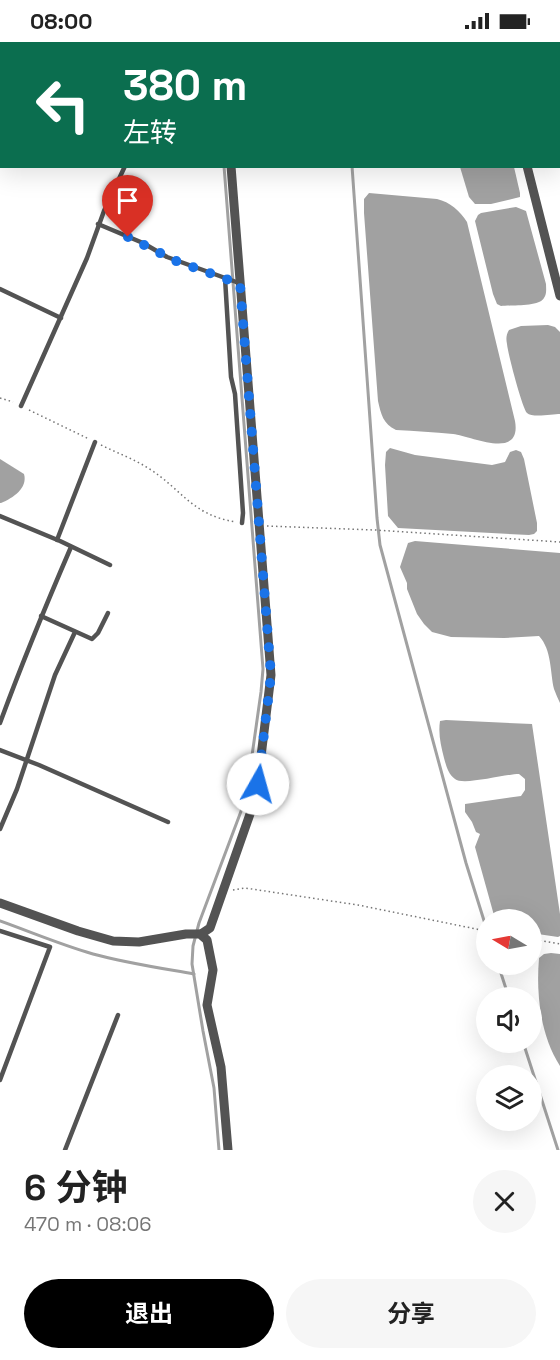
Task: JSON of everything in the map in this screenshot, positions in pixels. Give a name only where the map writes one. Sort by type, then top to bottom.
[{"type":"street","points":[[0,903],[78,932],[113,941],[139,942],[197,934],[210,928],[256,797],[271,675],[231,168]]},
{"type":"street","points":[[528,168],[560,297]]},
{"type":"street","points":[[197,934],[207,940],[213,970],[207,1005],[221,1067],[228,1150]]},
{"type":"lane","points":[[21,406],[124,168]]},
{"type":"lane","points":[[98,224],[143,243],[168,257],[239,283]]},
{"type":"lane","points":[[227,279],[231,377],[235,394],[243,501],[242,524]]},
{"type":"lane","points":[[0,289],[61,318]]},
{"type":"lane","points":[[57,540],[95,442]]},
{"type":"lane","points":[[0,516],[110,565]]},
{"type":"lane","points":[[0,723],[9,695],[71,547]]},
{"type":"lane","points":[[41,616],[92,639],[98,633],[108,614]]},
{"type":"lane","points":[[0,829],[17,789],[55,675],[75,632]]},
{"type":"lane","points":[[0,750],[168,822]]},
{"type":"lane","points":[[0,931],[50,947],[0,1080]]},
{"type":"lane","points":[[65,1150],[118,1016]]},
{"type":"path","points":[[0,398],[148,468],[201,511],[220,520],[242,524]]},
{"type":"path","points":[[260,526],[382,530],[560,542]]},
{"type":"path","points":[[223,891],[245,888],[358,905],[476,929]]},
{"type":"path","points":[[542,941],[560,944]]},
{"type":"shaded area","points":[[460,168],[514,168],[520,197],[491,204],[475,204],[469,197]]},
{"type":"shaded area","points":[[369,193],[442,200],[461,214],[467,222],[515,421],[515,433],[511,440],[493,443],[453,434],[396,430],[383,418],[378,401],[364,213],[364,199]]},
{"type":"shaded area","points":[[516,207],[526,211],[546,284],[546,293],[544,298],[537,303],[501,306],[497,304],[493,294],[475,221],[481,213]]},
{"type":"shaded area","points":[[548,325],[560,332],[560,414],[533,415],[527,413],[522,401],[506,337],[509,330],[521,326]]},
{"type":"shaded area","points":[[390,448],[415,455],[492,465],[505,462],[510,452],[516,450],[521,452],[537,531],[529,535],[398,528],[388,516],[385,465],[386,452]]},
{"type":"shaded area","points":[[0,459],[24,474],[25,479],[18,492],[1,503],[0,503]]},
{"type":"shaded area","points":[[415,541],[560,553],[560,703],[554,689],[548,654],[539,636],[451,637],[432,632],[424,624],[417,614],[400,567],[408,543]]},
{"type":"shaded area","points":[[440,721],[532,724],[560,914],[560,936],[542,935],[542,909],[492,909],[475,847],[480,834],[476,832],[465,812],[465,804],[521,796],[525,790],[525,779],[519,774],[466,781],[455,779],[451,775],[443,753],[439,731]]},
{"type":"shaded area","points":[[560,954],[560,1066],[548,1041],[542,1018],[542,987],[538,985],[538,975],[542,975],[542,956]]},
{"type":"waterway","points":[[219,1150],[214,1088],[192,964],[193,946],[199,923],[246,798],[263,669],[224,168]]},
{"type":"waterway","points":[[352,168],[380,545],[480,909]]},
{"type":"waterway","points":[[0,921],[93,954],[194,974]]},
{"type":"waterway","points":[[502,975],[505,987]]},
{"type":"waterway","points":[[527,1053],[558,1150]]},
{"type":"route","points":[[128,237],[176,261],[240,284],[271,675],[258,784]]}]
